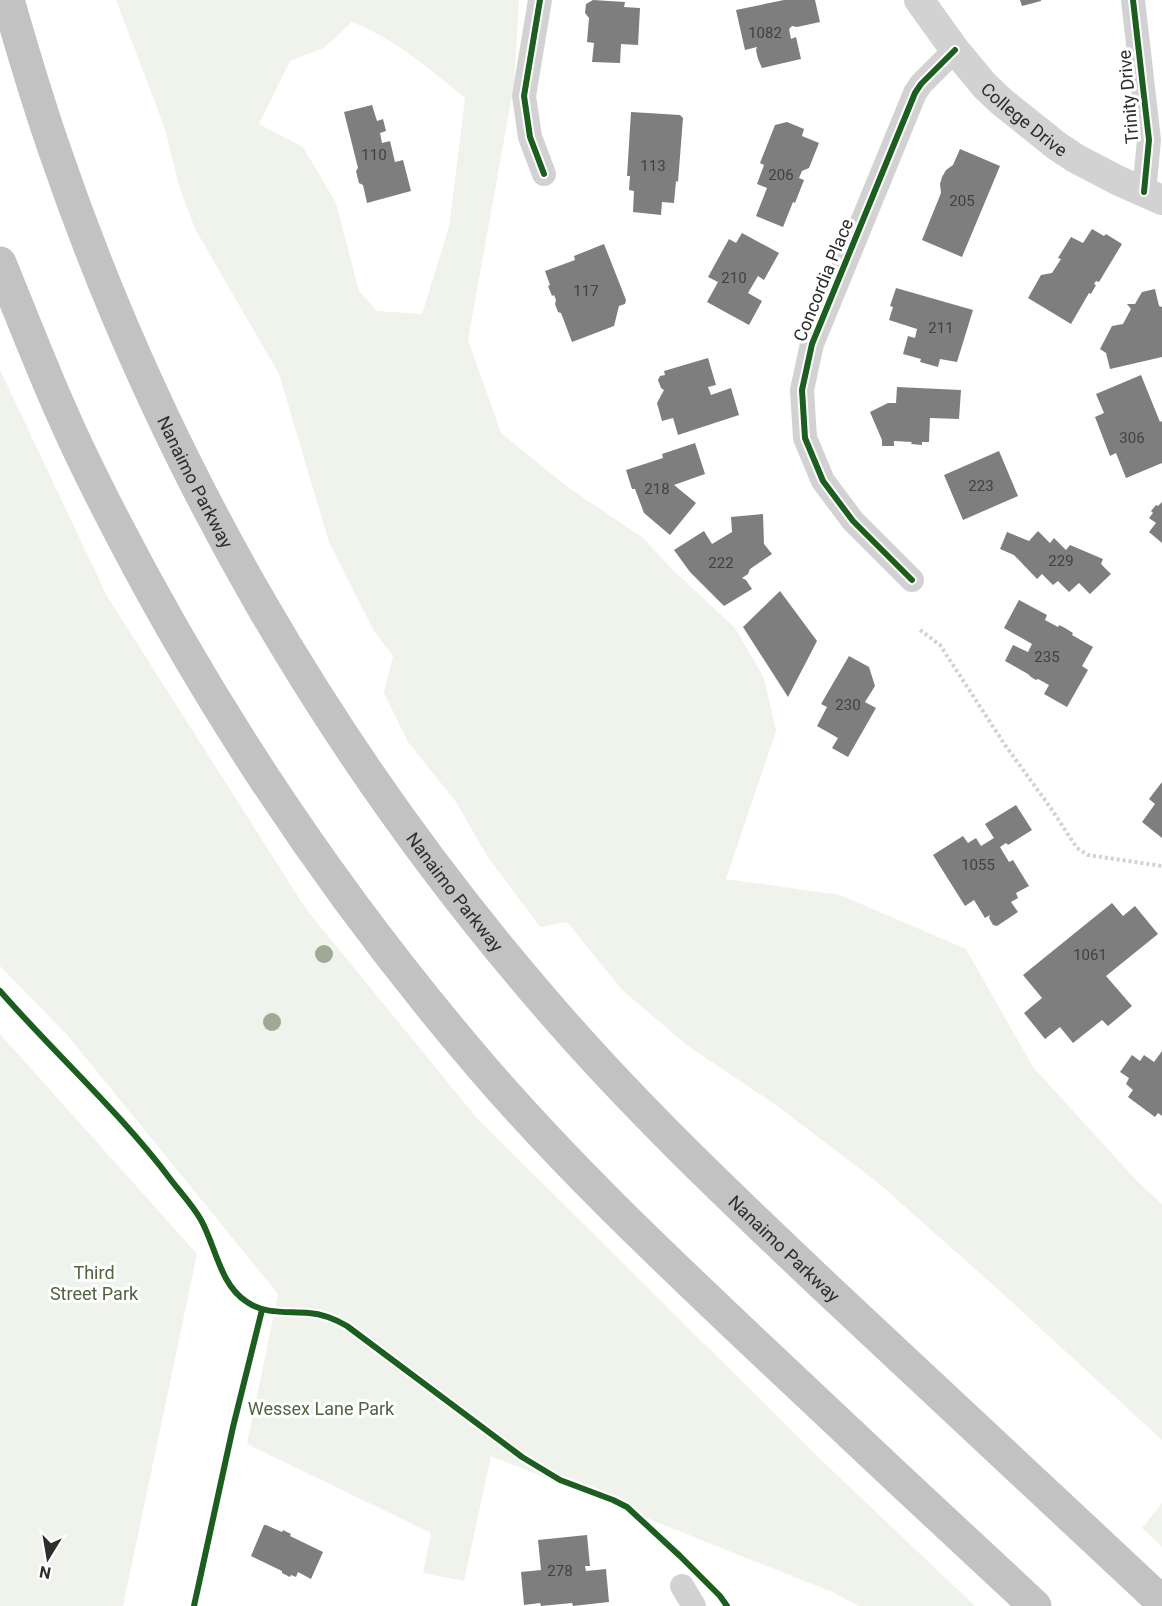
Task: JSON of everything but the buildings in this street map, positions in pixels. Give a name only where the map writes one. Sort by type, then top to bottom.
[{"type":"highway","name":"Nanaimo Parkway","points":[[8,0],[38,102],[74,206],[136,357],[183,458],[223,536],[290,651],[350,747],[410,833],[464,904],[546,1004],[622,1089],[828,1290],[1162,1602]]},
{"type":"highway","points":[[0,263],[41,364],[87,465],[163,612],[219,709],[255,765],[309,845],[382,945],[487,1073],[631,1224],[711,1303],[1035,1606]]},
{"type":"street","points":[[540,0],[524,96],[530,137],[544,174]]},
{"type":"street","name":"College Drive","points":[[919,0],[955,50],[985,86],[1002,102],[1075,158],[1153,196]]},
{"type":"street","name":"Trinity Drive","points":[[1133,0],[1153,196]]},
{"type":"street","name":"Concordia Place","points":[[912,580],[853,521],[824,481],[805,438],[802,390],[812,344],[915,93],[955,50]]},
{"type":"path","points":[[920,630],[940,645],[1005,745],[1077,848],[1088,855],[1162,866]]},
{"type":"green space","points":[[116,0],[519,0],[514,84],[468,340],[501,433],[569,488],[643,538],[674,571],[735,628],[764,678],[776,731],[726,879],[840,895],[966,949],[1033,1067],[1138,1182],[1162,1204],[1162,1440],[877,1182],[776,1105],[688,1046],[623,991],[567,922],[540,927],[487,856],[456,802],[408,742],[384,693],[393,656],[374,631],[329,542],[279,374],[195,229],[179,186],[165,129]],"holes":[[[352,22],[412,56],[465,98],[449,227],[422,314],[377,311],[359,291],[336,203],[303,147],[259,124],[290,61],[324,48]]]},
{"type":"green space","name":"Wessex Lane Park","points":[[0,370],[107,596],[306,909],[476,1117],[817,1456],[975,1606],[859,1606],[832,1592],[491,1456],[464,1581],[423,1573],[431,1533],[247,1444],[278,1294],[68,1036],[0,966]]},
{"type":"green space","name":"Third Street Park","points":[[0,1034],[197,1254],[123,1606],[0,1606]]},
{"type":"green space","points":[[1162,1503],[1162,1547],[1142,1528]]},
{"type":"cycle path","points":[[540,0],[524,96],[530,137],[544,174]]},
{"type":"cycle path","points":[[1133,0],[1149,140],[1144,192]]},
{"type":"cycle path","points":[[912,580],[853,521],[823,481],[805,438],[802,390],[812,344],[915,93],[955,50]]},
{"type":"cycle path","points":[[0,991],[131,1131],[187,1200],[201,1220],[225,1276],[238,1295],[262,1309],[319,1314],[347,1326],[522,1457],[560,1480],[627,1507],[680,1556],[727,1606]]},
{"type":"cycle path","points":[[194,1606],[233,1427],[262,1310]]}]
